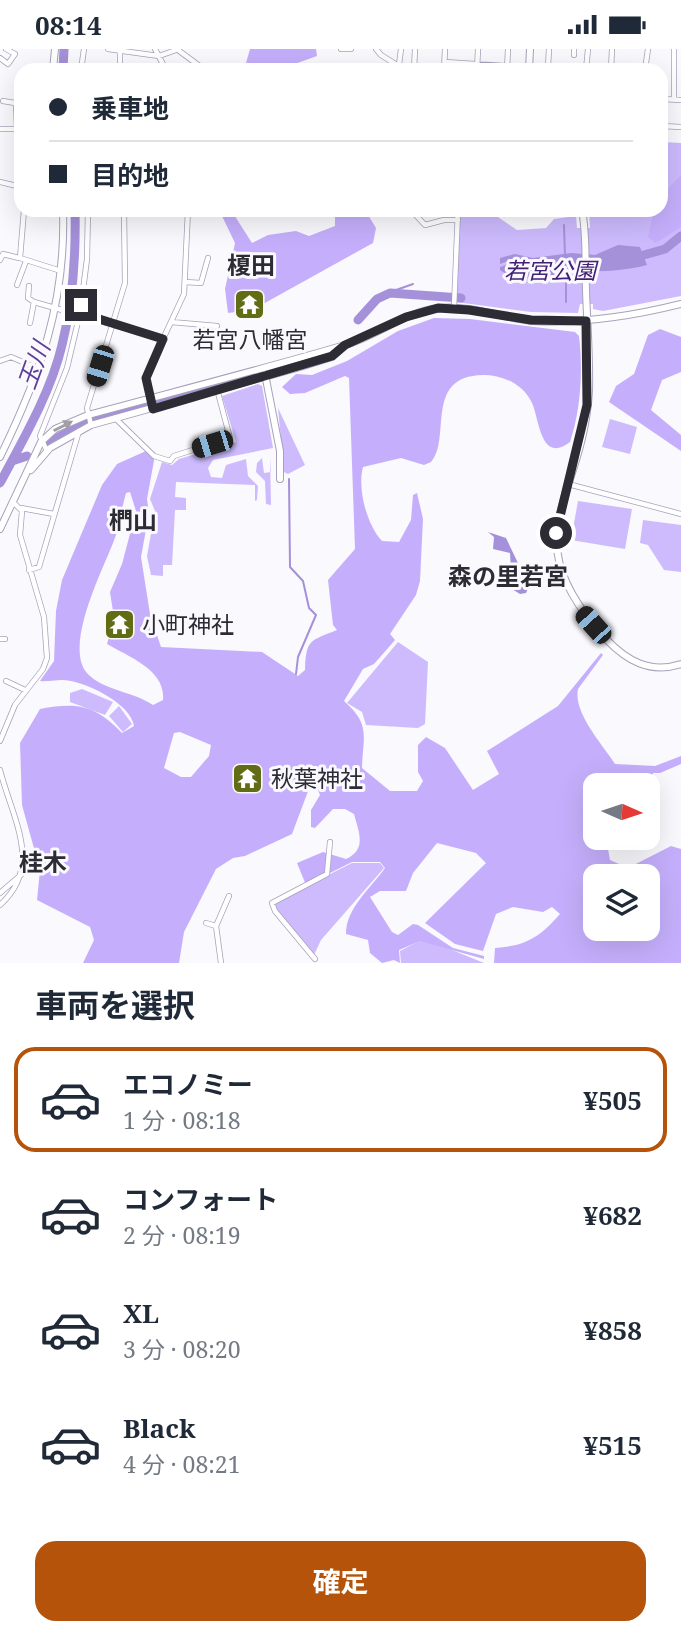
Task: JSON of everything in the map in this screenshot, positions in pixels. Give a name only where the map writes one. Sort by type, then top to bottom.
[{"type":"street","points":[[0,58],[8,64],[15,54],[6,49]]},
{"type":"street","points":[[108,49],[159,56],[178,49],[196,63]]},
{"type":"street","points":[[155,49],[162,63]]},
{"type":"street","points":[[341,49],[351,49]]},
{"type":"street","points":[[376,49],[396,63]]},
{"type":"street","points":[[445,49],[445,62],[451,63]]},
{"type":"street","points":[[674,49],[674,99]]},
{"type":"street","points":[[120,51],[120,63]]},
{"type":"street","points":[[668,99],[681,100]]},
{"type":"street","points":[[4,101],[14,103]]},
{"type":"street","points":[[20,258],[23,217]]},
{"type":"street","points":[[0,457],[40,370],[57,307],[63,217]]},
{"type":"street","points":[[44,446],[40,436],[67,368],[79,313],[87,217]]},
{"type":"street","points":[[89,420],[87,408],[125,283],[124,217]]},
{"type":"street","points":[[151,403],[146,378],[184,294],[188,217]]},
{"type":"street","points":[[416,217],[422,224],[428,226],[444,220],[458,221]]},
{"type":"street","points":[[454,308],[458,217]]},
{"type":"street","points":[[583,217],[587,405],[558,515],[557,544],[561,573],[576,604],[620,654],[633,662],[656,667],[681,664]]},
{"type":"street","points":[[0,260],[1,254],[61,271]]},
{"type":"street","points":[[185,282],[201,283],[208,258]]},
{"type":"street","points":[[17,282],[26,261]]},
{"type":"street","points":[[29,286],[28,298],[34,302],[163,339]]},
{"type":"street","points":[[30,323],[34,302]]},
{"type":"street","points":[[0,529],[24,479],[55,429],[265,371],[332,356],[345,345],[424,311],[454,308],[531,320],[586,321],[681,304]]},
{"type":"street","points":[[172,322],[216,326]]},
{"type":"street","points":[[0,361],[11,357],[40,370]]},
{"type":"street","points":[[265,371],[279,451],[280,479]]},
{"type":"street","points":[[44,446],[79,431],[89,420],[115,418],[151,403],[214,386]]},
{"type":"street","points":[[115,418],[154,456],[170,461],[174,456],[230,438],[214,386]]},
{"type":"street","points":[[29,570],[39,567],[79,431]]},
{"type":"street","points":[[568,484],[681,514]]},
{"type":"street","points":[[13,502],[21,508],[54,513]]},
{"type":"street","points":[[0,741],[9,714],[43,669],[47,653],[44,617],[20,535],[21,508]]},
{"type":"street","points":[[6,681],[25,690]]},
{"type":"street","points":[[0,774],[22,847],[22,873],[13,893],[0,904]]},
{"type":"street","points":[[315,958],[275,911],[272,903],[327,874],[330,842]]},
{"type":"street","points":[[0,893],[22,873]]},
{"type":"street","points":[[221,963],[216,926],[229,896]]},
{"type":"street","points":[[206,923],[216,926]]},
{"type":"green space","name":"若宮公園","points":[[668,142],[681,143],[681,296],[603,311],[593,309],[593,304],[580,304],[578,313],[531,312],[456,302],[460,217],[498,217],[517,230],[546,228],[554,219],[576,217],[577,228],[590,228],[589,217],[668,217]]},
{"type":"green space","points":[[258,384],[262,386],[273,448],[213,460],[208,468],[211,477],[222,478],[226,465],[246,459],[248,476],[258,486],[257,500],[255,501],[255,485],[176,482],[175,497],[186,498],[186,510],[175,510],[172,565],[163,565],[163,576],[151,575],[147,556],[155,511],[150,499],[162,462],[172,465],[179,459],[236,442],[222,396]]},
{"type":"green space","points":[[278,408],[305,465],[288,474],[284,472]]},
{"type":"green space","points":[[610,419],[637,427],[630,454],[602,447]]},
{"type":"green space","points":[[262,458],[264,473],[270,472],[271,505],[266,504],[265,481],[256,472],[257,463]]},
{"type":"green space","points":[[578,501],[632,509],[625,549],[571,540]]},
{"type":"green space","points":[[643,520],[681,525],[681,572],[664,570],[648,545],[640,543]]},
{"type":"green space","points":[[398,642],[428,662],[425,724],[418,728],[366,725],[362,712],[347,703]]},
{"type":"green space","points":[[82,689],[113,702],[105,715],[70,702],[70,693]]},
{"type":"green space","points":[[119,706],[132,724],[123,732],[109,716]]},
{"type":"green space","points":[[352,863],[380,863],[384,868],[321,940],[314,955],[274,906],[275,902]]},
{"type":"green space","points":[[419,941],[430,941],[484,963],[401,963],[400,951]]},
{"type":"shaded area","points":[[250,49],[316,49],[317,56],[298,63],[246,63]]},
{"type":"shaded area","points":[[681,175],[681,227],[656,243],[648,237],[652,217],[668,217],[668,189]]},
{"type":"shaded area","points":[[222,217],[235,217],[252,243],[268,235],[296,231],[309,236],[335,226],[335,217],[369,217],[376,228],[373,243],[252,310],[228,313],[225,289],[235,243]]},
{"type":"shaded area","points":[[618,245],[640,247],[647,265],[622,270],[529,278],[509,275],[500,270],[500,267],[512,263],[508,261],[500,264],[500,258],[515,254],[533,258],[571,253],[595,255]]},
{"type":"shaded area","points":[[434,318],[470,319],[575,332],[579,336],[580,390],[570,442],[560,448],[552,448],[542,436],[528,396],[505,379],[483,375],[464,378],[453,386],[446,397],[437,452],[431,462],[424,465],[401,458],[363,467],[362,496],[372,526],[382,541],[399,542],[411,520],[413,495],[417,493],[423,519],[420,581],[416,595],[390,634],[395,640],[374,664],[363,669],[344,701],[353,709],[362,724],[362,768],[390,791],[417,791],[423,781],[418,772],[418,745],[426,737],[445,748],[473,790],[499,774],[487,751],[558,706],[601,653],[603,655],[578,689],[578,698],[584,718],[615,764],[655,766],[681,756],[681,764],[660,773],[583,773],[583,851],[608,851],[610,860],[619,864],[583,864],[583,941],[660,941],[660,864],[636,864],[671,846],[681,849],[681,963],[494,963],[495,948],[524,942],[546,929],[560,914],[552,907],[543,912],[513,907],[496,914],[483,951],[455,944],[425,923],[486,863],[476,853],[437,843],[413,873],[406,891],[380,891],[370,897],[392,932],[398,935],[413,924],[418,925],[453,948],[484,956],[484,959],[420,941],[399,950],[400,963],[394,960],[382,963],[370,953],[368,940],[346,934],[354,907],[385,868],[380,862],[352,862],[306,885],[297,863],[323,852],[346,859],[357,850],[360,840],[354,814],[345,809],[333,809],[315,828],[311,827],[311,810],[320,795],[317,788],[310,786],[292,834],[245,856],[233,858],[216,869],[184,932],[179,963],[83,963],[94,940],[90,927],[37,900],[40,870],[22,805],[20,743],[40,709],[53,707],[75,706],[94,711],[122,733],[134,726],[124,709],[93,688],[71,681],[40,681],[54,661],[56,611],[62,580],[102,485],[117,464],[146,451],[155,455],[141,557],[150,614],[161,647],[262,652],[298,676],[305,670],[311,643],[337,630],[333,625],[328,580],[355,549],[349,378],[345,376],[305,393],[290,394],[282,387],[296,374],[312,375],[347,361],[398,331]],"holes":[[[130,492],[136,511],[122,564],[110,592],[114,618],[107,644],[144,666],[159,680],[163,700],[153,705],[104,685],[90,676],[82,664],[80,647],[88,607],[116,535],[126,493]],[[180,732],[211,745],[209,756],[191,777],[181,777],[164,768],[174,733]]]},
{"type":"shaded area","points":[[660,329],[681,337],[681,372],[662,380],[651,410],[681,435],[681,451],[609,402],[616,386],[634,374],[648,335]]},
{"type":"shaded area","points":[[488,532],[506,538],[529,586],[526,593],[520,594],[512,589],[510,553],[493,549],[494,537]]},
{"type":"waterway","name":"玉川","points":[[63,63],[64,49]]},
{"type":"waterway","name":"玉川","points":[[0,483],[44,398],[57,363],[69,312],[75,217]]},
{"type":"waterway","points":[[564,225],[565,256]]},
{"type":"waterway","points":[[633,258],[665,249],[681,236]]},
{"type":"waterway","points":[[566,275],[566,302]]},
{"type":"waterway","points":[[382,295],[413,284]]},
{"type":"waterway","points":[[358,320],[377,299],[390,293],[461,298]]},
{"type":"waterway","points":[[46,444],[92,419],[296,364]]},
{"type":"waterway","points":[[12,461],[27,456]]},
{"type":"waterway","points":[[289,479],[290,567],[303,581],[309,608],[316,615],[298,657],[296,674]]},
{"type":"place","name":"若宮八幡宮","points":[[250,305]]},
{"type":"place","name":"小町神社","points":[[119,624]]},
{"type":"place","name":"秋葉神社","points":[[248,778]]},
{"type":"district","name":"榎田","points":[[251,264]]},
{"type":"district","name":"椚山","points":[[133,519]]},
{"type":"district","name":"森の里若宮","points":[[508,575]]},
{"type":"district","name":"桂木","points":[[43,861]]},
{"type":"route","points":[[81,305],[80,313],[163,339],[146,378],[153,409],[332,356],[340,352],[345,345],[406,317],[438,308],[531,320],[586,321],[589,389],[587,405],[580,441],[558,515],[556,533]]}]
